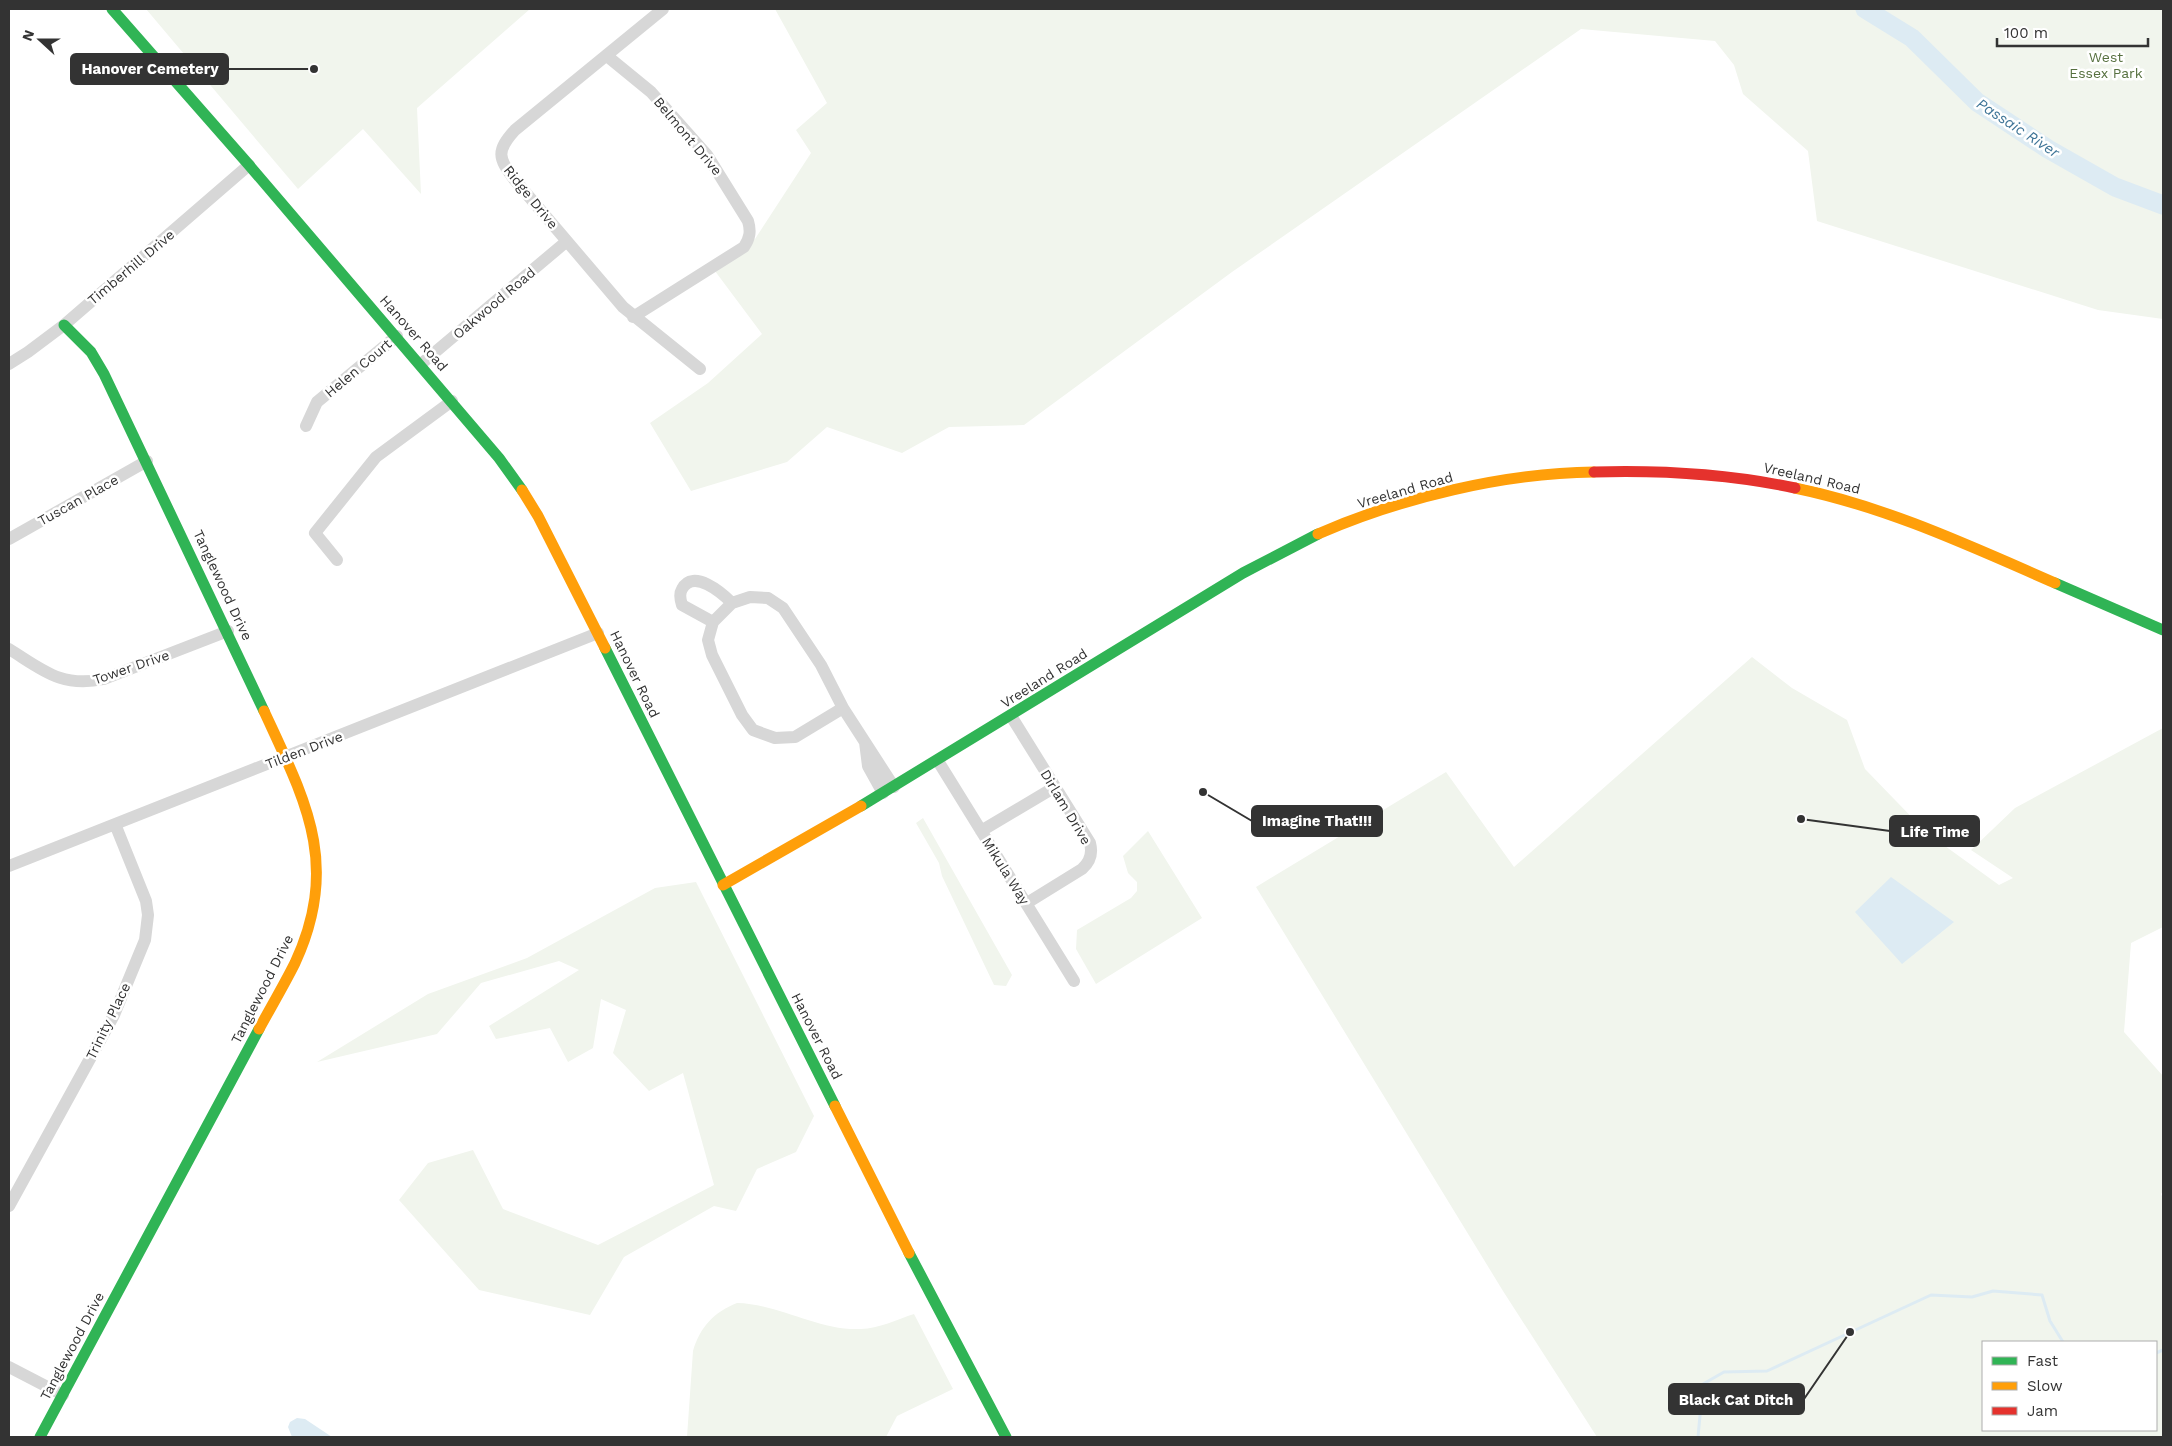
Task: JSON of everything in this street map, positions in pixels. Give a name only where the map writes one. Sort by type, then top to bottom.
[{"type":"street","name":"Hanover Road","points":[[112,9],[249,164],[421,364],[518,484],[538,516],[598,633],[932,1299],[1006,1437]]},
{"type":"street","name":"Ridge Drive","points":[[663,9],[515,130],[502,147],[501,153],[504,166],[633,316],[700,369]]},
{"type":"street","name":"Belmont Drive","points":[[607,56],[651,92],[707,155],[744,213],[750,228],[748,241],[744,246],[633,316]]},
{"type":"street","name":"Timberhill Drive","points":[[9,364],[64,325],[249,164]]},
{"type":"street","name":"Oakwood Road","points":[[421,364],[567,241]]},
{"type":"street","name":"Tanglewood Drive","points":[[40,1437],[295,962],[305,936],[317,881],[316,858],[308,812],[228,631],[100,367],[91,352],[64,325]]},
{"type":"street","name":"Helen Court","points":[[306,426],[317,402],[397,336]]},
{"type":"street","points":[[337,560],[316,533],[376,457],[452,401]]},
{"type":"street","name":"Tuscan Place","points":[[9,539],[147,461]]},
{"type":"street","name":"Vreeland Road","points":[[723,885],[938,761],[1243,573],[1313,536],[1392,507],[1486,483],[1568,472],[1659,471],[1707,474],[1796,487],[1843,499],[1922,525],[2163,630]]},
{"type":"street","points":[[713,622],[682,604],[680,595],[684,586],[692,581],[700,582],[717,589],[732,603]]},
{"type":"street","points":[[843,708],[795,736],[775,738],[754,730],[742,716],[712,655],[708,640],[713,622],[732,603],[758,596],[768,598],[783,608],[821,665],[843,708],[894,787]]},
{"type":"street","name":"Tower Drive","points":[[9,649],[50,675],[74,683],[88,682],[104,679],[228,631]]},
{"type":"street","name":"Tilden Drive","points":[[9,866],[598,633]]},
{"type":"street","name":"Dirlam Drive","points":[[1010,716],[1090,843],[1091,858],[1082,869],[1027,903]]},
{"type":"street","points":[[865,742],[868,766],[883,794]]},
{"type":"street","name":"Mikula Way","points":[[938,761],[1074,981]]},
{"type":"street","points":[[981,831],[1055,787]]},
{"type":"street","name":"Trinity Place","points":[[9,1206],[114,1015],[145,940],[148,915],[146,901],[115,824]]},
{"type":"street","points":[[9,1367],[64,1395]]},
{"type":"green space","points":[[146,9],[530,9],[417,108],[421,194],[363,129],[298,189]]},
{"type":"green space","name":"West Essex Park","points":[[775,9],[2163,9],[2163,319],[2098,310],[1817,221],[1808,151],[1743,94],[1734,65],[1715,41],[1581,29],[1232,272],[1024,425],[949,427],[902,453],[827,427],[787,462],[691,491],[650,423],[708,383],[762,334],[712,267],[755,239],[811,153],[796,130],[827,103]]},
{"type":"green space","points":[[1752,657],[1792,688],[1847,720],[1865,769],[1927,833],[1999,885],[2013,878],[1971,850],[2015,808],[2163,728],[2163,927],[2131,943],[2124,1032],[2163,1076],[2163,1191],[2161,1194],[2163,1199],[2163,1437],[1597,1437],[1503,1291],[1256,887],[1446,772],[1514,867]]},
{"type":"green space","points":[[923,818],[1012,975],[1006,986],[994,985],[942,876],[939,863],[916,823]]},
{"type":"green space","points":[[1148,831],[1202,918],[1096,984],[1076,949],[1077,930],[1131,898],[1137,891],[1137,882],[1128,873],[1123,856]]},
{"type":"green space","points":[[696,882],[814,1116],[796,1152],[757,1169],[736,1211],[714,1206],[624,1257],[590,1315],[479,1290],[399,1200],[428,1163],[473,1150],[503,1209],[598,1245],[714,1185],[683,1073],[649,1091],[613,1053],[626,1010],[601,999],[593,1048],[568,1062],[550,1028],[496,1039],[489,1026],[579,970],[559,961],[481,983],[437,1034],[317,1062],[428,994],[527,958],[655,888]]},
{"type":"green space","points":[[737,1303],[753,1304],[830,1326],[861,1329],[874,1327],[914,1314],[953,1389],[897,1416],[886,1437],[687,1437],[693,1351],[696,1342],[709,1321],[721,1311]]},
{"type":"shaded area","points":[[1891,877],[1954,922],[1902,964],[1855,912]]},
{"type":"shaded area","points":[[297,1418],[305,1419],[332,1437],[292,1437],[288,1427],[290,1422]]},
{"type":"waterway","name":"Passaic River","points":[[1865,9],[1912,38],[1977,102],[2048,149],[2115,187],[2163,205]]},
{"type":"waterway","points":[[1698,1437],[1703,1384],[1724,1372],[1767,1371],[1931,1295],[1972,1297],[1993,1291],[2042,1295],[2050,1321],[2062,1341]]},
{"type":"waterway","points":[[2157,1353],[2163,1350]]},
{"type":"traffic: fast","points":[[112,9],[249,165],[499,458],[522,490]]},
{"type":"traffic: fast","points":[[64,325],[91,352],[104,374],[264,711]]},
{"type":"traffic: fast","points":[[861,806],[1243,573],[1318,534]]},
{"type":"traffic: fast","points":[[2055,583],[2163,630]]},
{"type":"traffic: fast","points":[[605,648],[835,1106]]},
{"type":"traffic: fast","points":[[40,1437],[259,1029]]},
{"type":"traffic: fast","points":[[909,1253],[1006,1437]]},
{"type":"traffic: slow","points":[[1318,534],[1383,509],[1453,490],[1524,477],[1594,472]]},
{"type":"traffic: slow","points":[[1795,488],[1862,506],[1928,529],[2055,583]]},
{"type":"traffic: slow","points":[[522,490],[538,516],[605,648]]},
{"type":"traffic: slow","points":[[259,1029],[295,963],[309,927],[315,894],[316,863],[312,833],[304,804],[293,774],[264,711]]},
{"type":"traffic: slow","points":[[723,885],[861,806]]},
{"type":"traffic: slow","points":[[835,1106],[909,1253]]},
{"type":"traffic: jam","points":[[1594,472],[1695,474],[1745,479],[1795,488]]},
{"type":"place","name":"Hanover Cemetery","points":[[314,69]]},
{"type":"place","name":"Imagine That!!!","points":[[1203,792]]},
{"type":"place","name":"Life Time","points":[[1801,819]]},
{"type":"place","name":"Black Cat Ditch","points":[[1850,1332]]}]
